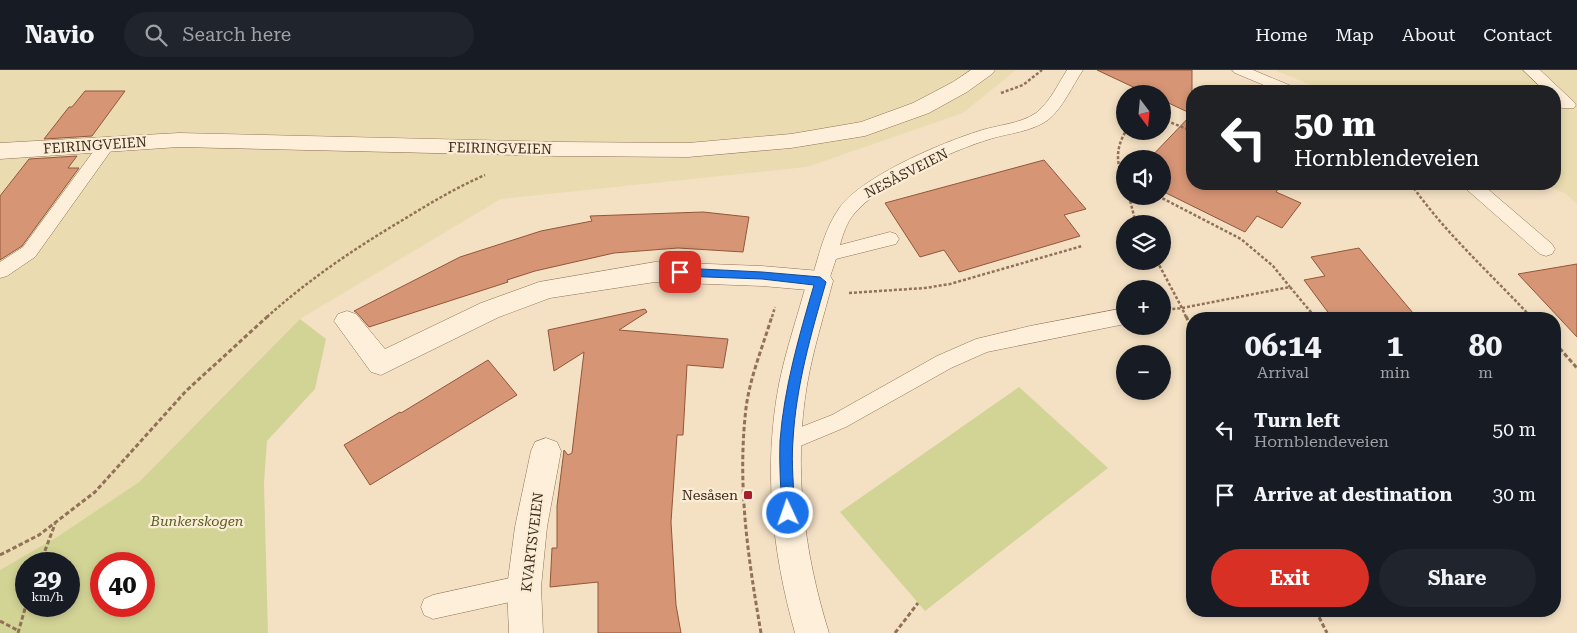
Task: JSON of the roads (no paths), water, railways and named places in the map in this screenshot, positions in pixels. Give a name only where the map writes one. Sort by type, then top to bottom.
[{"type":"street","name":"FEIRINGVEIEN","points":[[2,153],[179,140],[558,149],[688,150],[791,141],[865,129],[921,108],[960,87],[984,70]]},
{"type":"street","points":[[347,321],[381,364],[490,310],[548,289],[656,279],[762,276],[818,288]]},
{"type":"street","name":"NESÅSVEIEN","points":[[812,633],[792,547],[788,513],[786,443],[793,384],[802,343],[818,288]]},
{"type":"street","name":"KVARTSVEIEN","points":[[526,633],[524,587],[531,527],[546,451]]},
{"type":"lane","name":"NESÅSVEIEN","points":[[818,288],[840,221],[858,198],[895,176],[960,145],[982,136],[1031,122],[1042,116],[1050,108],[1075,70]]},
{"type":"lane","points":[[1240,70],[1276,85]]},
{"type":"lane","points":[[1531,70],[1547,85]]},
{"type":"lane","points":[[1561,98],[1568,105]]},
{"type":"lane","points":[[0,271],[29,252],[107,145]]},
{"type":"lane","points":[[1478,190],[1546,249]]},
{"type":"lane","points":[[829,254],[890,239]]},
{"type":"lane","points":[[786,443],[839,421],[944,362],[983,345],[1116,318]]},
{"type":"lane","points":[[433,608],[524,587]]},
{"type":"place","name":"Nesåsen","points":[[748,495]]},
{"type":"park label","name":"Bunkerskogen","points":[[197,521]]}]
